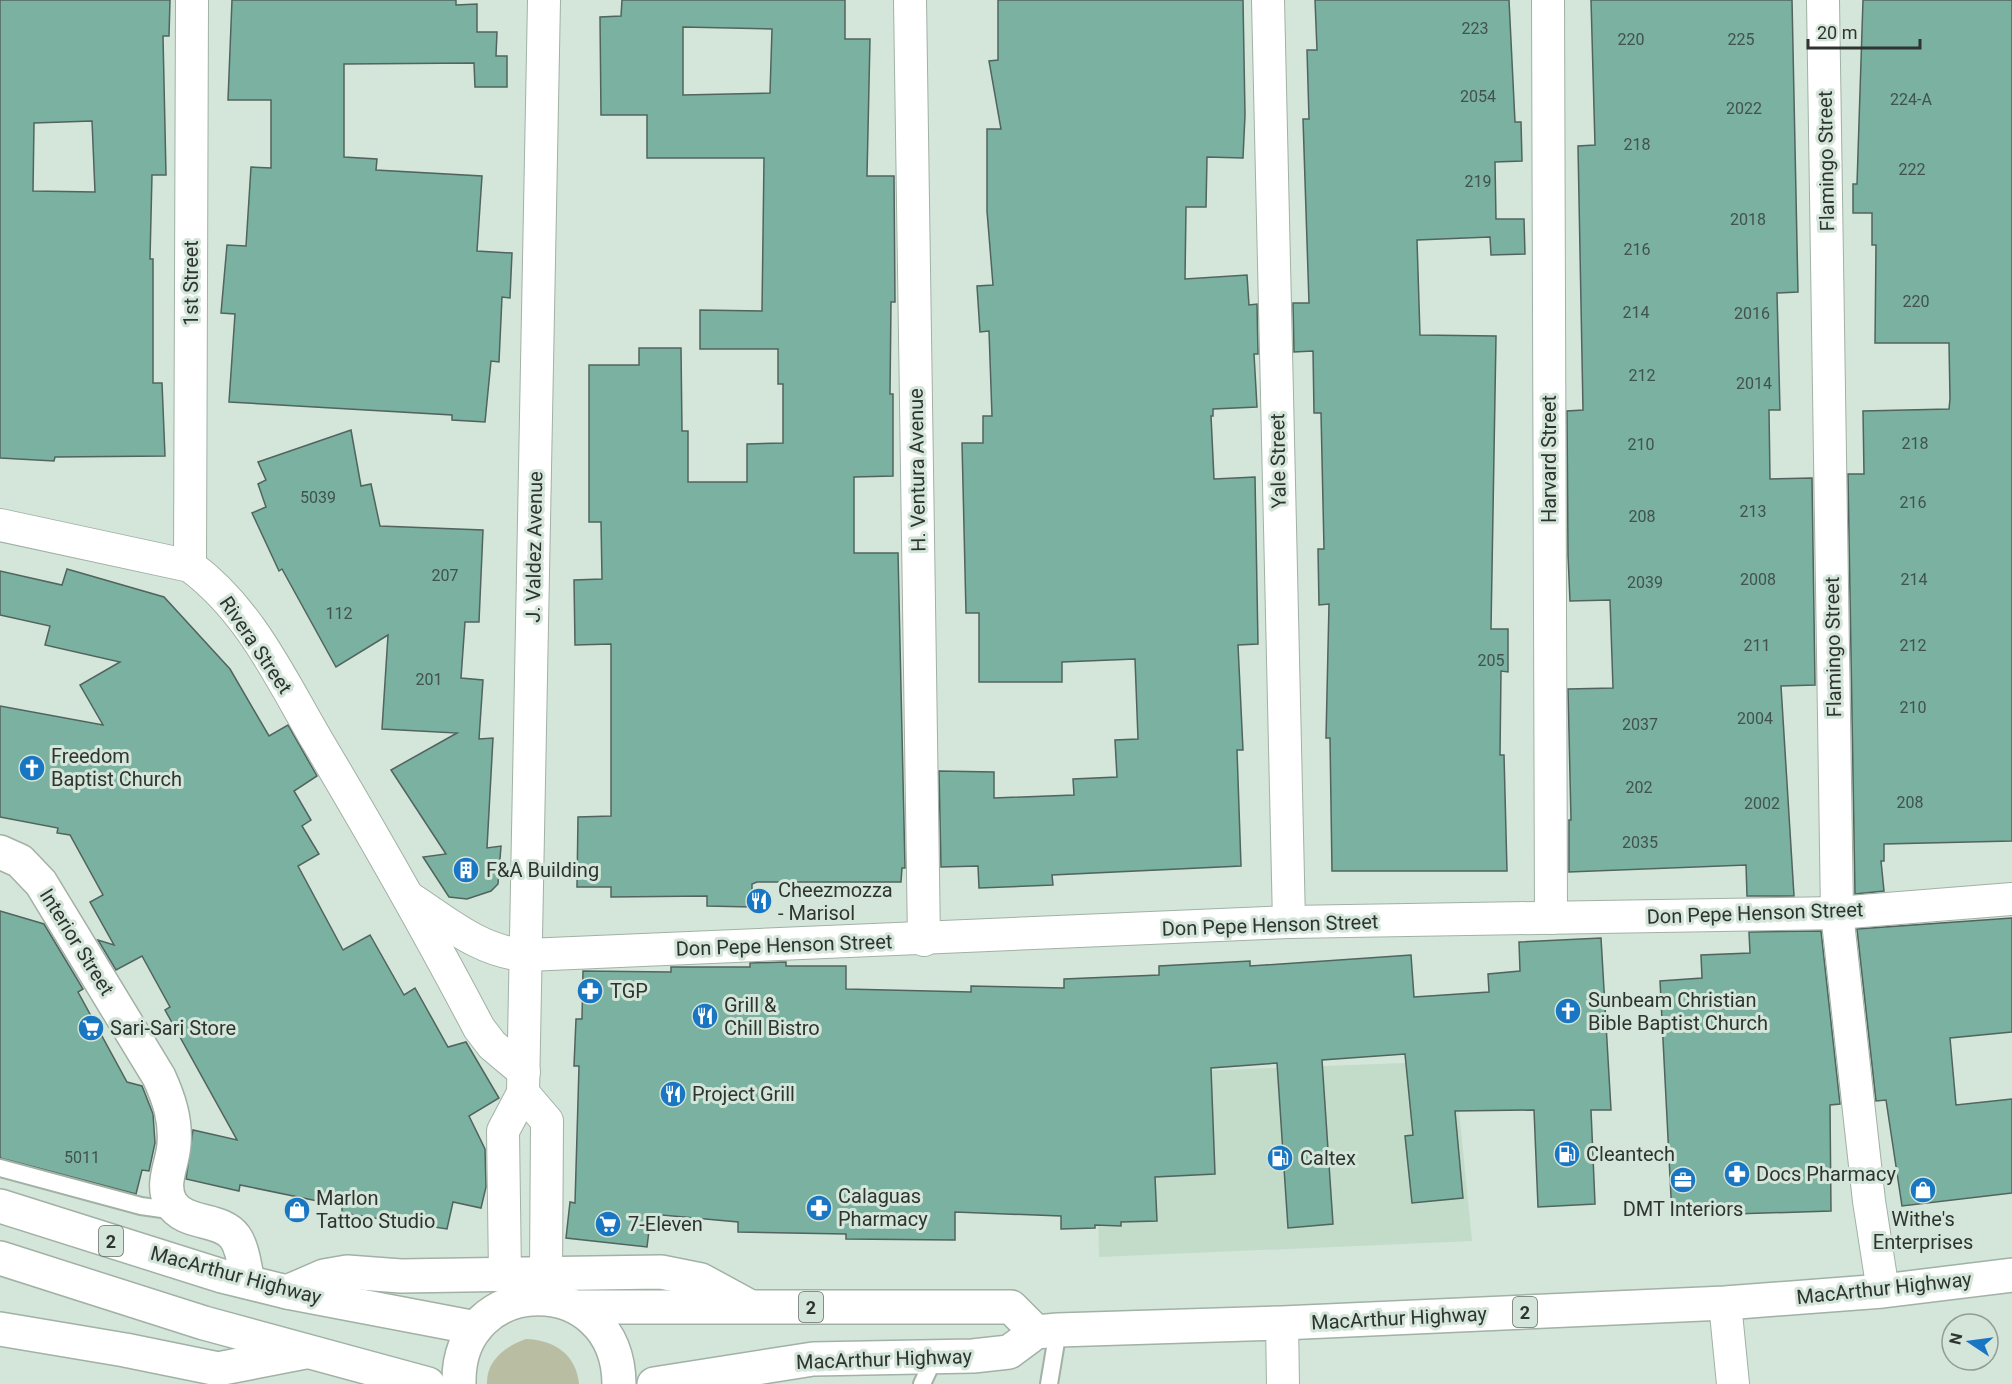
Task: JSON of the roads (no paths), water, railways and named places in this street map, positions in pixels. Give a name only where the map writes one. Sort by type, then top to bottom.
[{"type":"main road","name":"Interior Street","points":[[0,852],[20,861],[41,883],[159,1077],[174,1119],[174,1146],[166,1191],[179,1211]]},
{"type":"main road","name":"MacArthur Highway","points":[[0,1206],[235,1279],[286,1292],[476,1328]]},
{"type":"main road","points":[[179,1211],[228,1230],[236,1238],[235,1279]]},
{"type":"main road","points":[[0,1258],[204,1323],[428,1384]]},
{"type":"main road","points":[[286,1292],[324,1276],[347,1272],[401,1275],[661,1272],[701,1280],[747,1305]]},
{"type":"main road","name":"MacArthur Highway","points":[[654,1384],[813,1359],[929,1370],[1009,1352],[1047,1331],[1725,1303],[1883,1291],[2012,1275]]},
{"type":"main road","name":"2","points":[[459,1384],[458,1370],[464,1348],[476,1328],[491,1313],[511,1302],[533,1298],[555,1299],[576,1307],[596,1321],[610,1341],[618,1365],[618,1384]]},
{"type":"main road","name":"2","points":[[576,1307],[747,1305],[842,1308],[1011,1307],[1047,1331]]},
{"type":"main road","points":[[0,1329],[125,1350],[218,1369],[305,1352]]},
{"type":"main road","points":[[777,1384],[813,1359]]},
{"type":"street","name":"1st Street","points":[[190,566],[192,0]]},
{"type":"street","name":"J. Valdez Avenue","points":[[505,1274],[503,1131],[524,1083],[544,0]]},
{"type":"street","name":"H. Ventura Avenue","points":[[910,0],[924,940]]},
{"type":"street","name":"Yale Street","points":[[1268,0],[1289,922]]},
{"type":"street","name":"Harvard Street","points":[[1548,0],[1551,918]]},
{"type":"street","name":"Flamingo Street","points":[[1823,0],[1837,913],[1869,1201],[1883,1291]]},
{"type":"street","name":"Rivera Street","points":[[0,525],[190,566],[214,583],[253,632],[411,899],[479,1028],[524,1083]]},
{"type":"street","name":"Rivera Street","points":[[411,899],[483,946],[508,954],[527,955]]},
{"type":"street","name":"Don Pepe Henson Street","points":[[527,955],[924,940],[1289,922],[1837,913],[2012,899]]},
{"type":"street","points":[[524,1083],[547,1121],[546,1274]]},
{"type":"street","points":[[1725,1303],[1733,1384]]},
{"type":"street","points":[[1282,1323],[1283,1384]]},
{"type":"lane","points":[[0,1168],[141,1206],[179,1211]]},
{"type":"lane","points":[[1047,1331],[1049,1384]]},
{"type":"place","name":"Freedom Baptist Church","points":[[32,768]]},
{"type":"place","name":"F&A Building","points":[[466,870]]},
{"type":"place","name":"Cheezmozza - Marisol","points":[[759,901]]},
{"type":"place","name":"TGP","points":[[590,991]]},
{"type":"place","name":"Sunbeam Christian Bible Baptist Church","points":[[1568,1011]]},
{"type":"place","name":"Grill & Chill Bistro","points":[[705,1016]]},
{"type":"place","name":"Sari-Sari Store","points":[[91,1028]]},
{"type":"place","name":"Project Grill","points":[[673,1094]]},
{"type":"place","name":"Cleantech","points":[[1567,1154]]},
{"type":"place","name":"Caltex","points":[[1280,1158]]},
{"type":"place","name":"Docs Pharmacy","points":[[1737,1174]]},
{"type":"place","name":"DMT Interiors","points":[[1683,1180]]},
{"type":"place","name":"Withe's Enterprises","points":[[1923,1190]]},
{"type":"place","name":"Calaguas Pharmacy","points":[[819,1208]]},
{"type":"place","name":"Marlon Tattoo Studio","points":[[297,1210]]},
{"type":"place","name":"7-Eleven","points":[[608,1224]]}]
